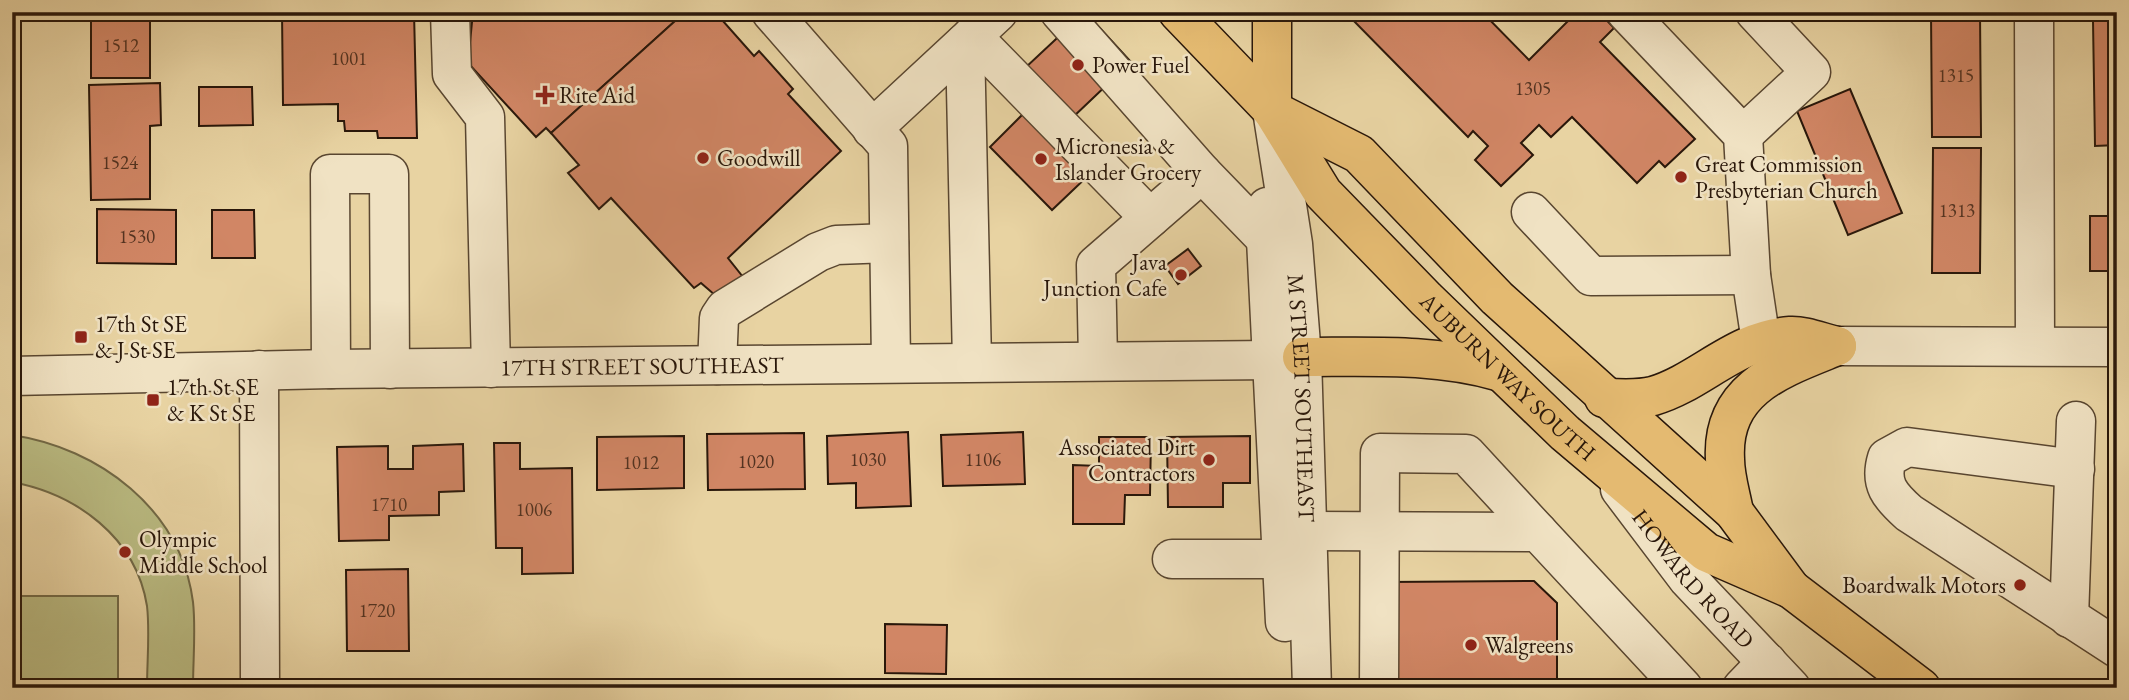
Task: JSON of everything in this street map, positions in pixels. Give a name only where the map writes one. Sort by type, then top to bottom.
[{"type":"main road","name":"AUBURN WAY SOUTH","points":[[1178,12],[1272,110],[1323,193],[1501,372],[1602,465],[1706,552],[1791,589],[1921,688]]},
{"type":"main road","name":"M STREET SOUTHEAST","points":[[1272,12],[1272,110]]},
{"type":"main road","name":"AUBURN WAY SOUTH","points":[[1272,110],[1359,154],[1497,298],[1604,398],[1734,512],[1791,589]]},
{"type":"main road","points":[[1604,398],[1651,396],[1686,381],[1730,354],[1761,342],[1792,335],[1837,346]]},
{"type":"main road","points":[[1734,512],[1724,459],[1727,433],[1738,405],[1754,385],[1782,369],[1837,346]]},
{"type":"main road","points":[[1287,358],[1434,358],[1465,361],[1501,372]]},
{"type":"street","points":[[450,12],[452,74],[485,117],[491,368]]},
{"type":"street","points":[[771,12],[888,146],[891,363]]},
{"type":"street","points":[[1060,12],[1202,173],[1266,239]]},
{"type":"street","points":[[1626,12],[1743,135],[1751,275],[1761,342]]},
{"type":"street","points":[[1743,135],[1811,72],[1755,12]]},
{"type":"street","points":[[2034,12],[2035,346]]},
{"type":"street","points":[[872,129],[978,31]]},
{"type":"street","points":[[978,31],[1150,218]]},
{"type":"street","points":[[972,362],[978,31]]},
{"type":"street","name":"M STREET SOUTHEAST","points":[[1272,110],[1266,239],[1287,358],[1309,531],[1312,688]]},
{"type":"street","name":"M STREET SOUTHEAST","points":[[1272,110],[1293,244],[1282,559],[1288,688]]},
{"type":"street","points":[[1098,360],[1096,265],[1202,173]]},
{"type":"street","points":[[331,369],[330,174],[388,174],[390,369]]},
{"type":"street","points":[[1531,212],[1591,276],[1751,275]]},
{"type":"street","points":[[717,365],[719,318],[725,309],[818,252],[836,245],[889,243]]},
{"type":"street","points":[[1837,346],[2117,347]]},
{"type":"street","name":"17TH STREET SOUTHEAST","points":[[12,376],[259,370],[1287,358]]},
{"type":"street","points":[[259,370],[260,688]]},
{"type":"street","points":[[2069,618],[2076,421]]},
{"type":"street","points":[[2075,469],[1907,447],[1887,458],[1883,471],[1885,487],[1909,513],[2117,648]]},
{"type":"street","points":[[1379,688],[1380,453],[1466,454],[1683,688]]},
{"type":"street","name":"HOWARD ROAD","points":[[1602,465],[1767,679]]},
{"type":"street","points":[[1309,531],[1538,532]]},
{"type":"street","points":[[1172,559],[1282,559]]},
{"type":"green space","points":[[12,435],[44,442],[104,469],[131,488],[172,538],[185,569],[193,602],[193,688],[147,688],[147,606],[141,581],[130,559],[116,540],[80,508],[36,488],[12,482]]},
{"type":"green space","points":[[12,596],[118,596],[118,688],[12,688]]},
{"type":"building","points":[[91,12],[150,12],[150,78],[91,78]]},
{"type":"building","points":[[282,12],[414,12],[417,138],[378,138],[377,131],[345,131],[344,121],[338,121],[338,104],[283,105]]},
{"type":"building","name":"Rite Aid","points":[[473,12],[685,12],[551,133],[546,128],[536,137],[468,63]]},
{"type":"building","name":"Goodwill","points":[[685,12],[715,12],[754,56],[759,51],[793,89],[788,94],[841,151],[728,258],[747,282],[723,302],[701,283],[694,288],[611,198],[599,209],[568,173],[579,165],[551,133]]},
{"type":"building","name":"Power Fuel","points":[[1085,12],[1131,62],[1072,118],[1025,68]]},
{"type":"building","points":[[1345,12],[1482,12],[1529,60],[1577,12],[1599,12],[1614,28],[1600,42],[1695,139],[1665,167],[1659,161],[1637,183],[1572,117],[1551,137],[1539,125],[1521,143],[1533,155],[1501,186],[1475,160],[1488,146],[1473,131],[1468,137]]},
{"type":"building","points":[[1931,12],[1980,12],[1981,137],[1932,137]]},
{"type":"building","points":[[2117,20],[2117,145],[2095,146],[2093,21]]},
{"type":"building","points":[[160,83],[161,125],[150,126],[150,199],[91,200],[89,85]]},
{"type":"building","points":[[199,87],[252,87],[253,125],[199,126]]},
{"type":"building","points":[[1850,89],[1902,213],[1848,235],[1797,111]]},
{"type":"building","name":"Micronesia & Islander Grocery","points":[[1029,108],[1092,172],[1052,210],[990,147]]},
{"type":"building","points":[[1933,148],[1981,148],[1980,273],[1932,273]]},
{"type":"building","points":[[97,209],[176,210],[176,264],[97,263]]},
{"type":"building","points":[[212,210],[254,210],[255,258],[212,258]]},
{"type":"building","points":[[2090,216],[2117,216],[2117,271],[2090,271]]},
{"type":"building","name":"Java Junction Cafe","points":[[1188,249],[1201,266],[1178,284],[1165,266]]},
{"type":"building","points":[[908,432],[911,506],[856,508],[856,483],[828,484],[827,436]]},
{"type":"building","points":[[1023,432],[1025,484],[943,486],[941,435]]},
{"type":"building","points":[[804,433],[805,489],[708,490],[707,434]]},
{"type":"building","points":[[684,436],[684,488],[597,490],[597,437]]},
{"type":"building","name":"Associated Dirt Contractors","points":[[1250,436],[1250,483],[1223,483],[1223,507],[1168,507],[1167,437]]},
{"type":"building","points":[[1099,437],[1151,437],[1150,495],[1125,495],[1124,524],[1073,524],[1073,465],[1099,466]]},
{"type":"building","points":[[494,443],[520,443],[520,469],[572,468],[573,573],[522,574],[522,548],[496,548]]},
{"type":"building","points":[[463,444],[464,491],[439,492],[439,515],[389,516],[389,540],[339,541],[337,447],[388,446],[388,469],[413,469],[413,446]]},
{"type":"building","points":[[408,569],[409,651],[347,651],[346,570]]},
{"type":"building","name":"Walgreens","points":[[1534,581],[1557,603],[1557,688],[1385,688],[1385,582]]},
{"type":"building","points":[[885,624],[947,625],[946,674],[885,673]]},
{"type":"place","name":"Power Fuel","points":[[1078,65]]},
{"type":"place","name":"Rite Aid","points":[[545,95]]},
{"type":"place","name":"Goodwill","points":[[703,158]]},
{"type":"place","name":"Micronesia & Islander Grocery","points":[[1041,159]]},
{"type":"place","name":"Great Commission Presbyterian Church","points":[[1681,177]]},
{"type":"place","name":"Java Junction Cafe","points":[[1181,275]]},
{"type":"place","name":"17th St SE & J St SE","points":[[81,337]]},
{"type":"place","name":"17th St SE & K St SE","points":[[153,400]]},
{"type":"place","name":"Associated Dirt Contractors","points":[[1209,460]]},
{"type":"place","name":"Olympic Middle School","points":[[125,552]]},
{"type":"place","name":"Boardwalk Motors","points":[[2020,585]]},
{"type":"place","name":"Walgreens","points":[[1471,645]]}]
